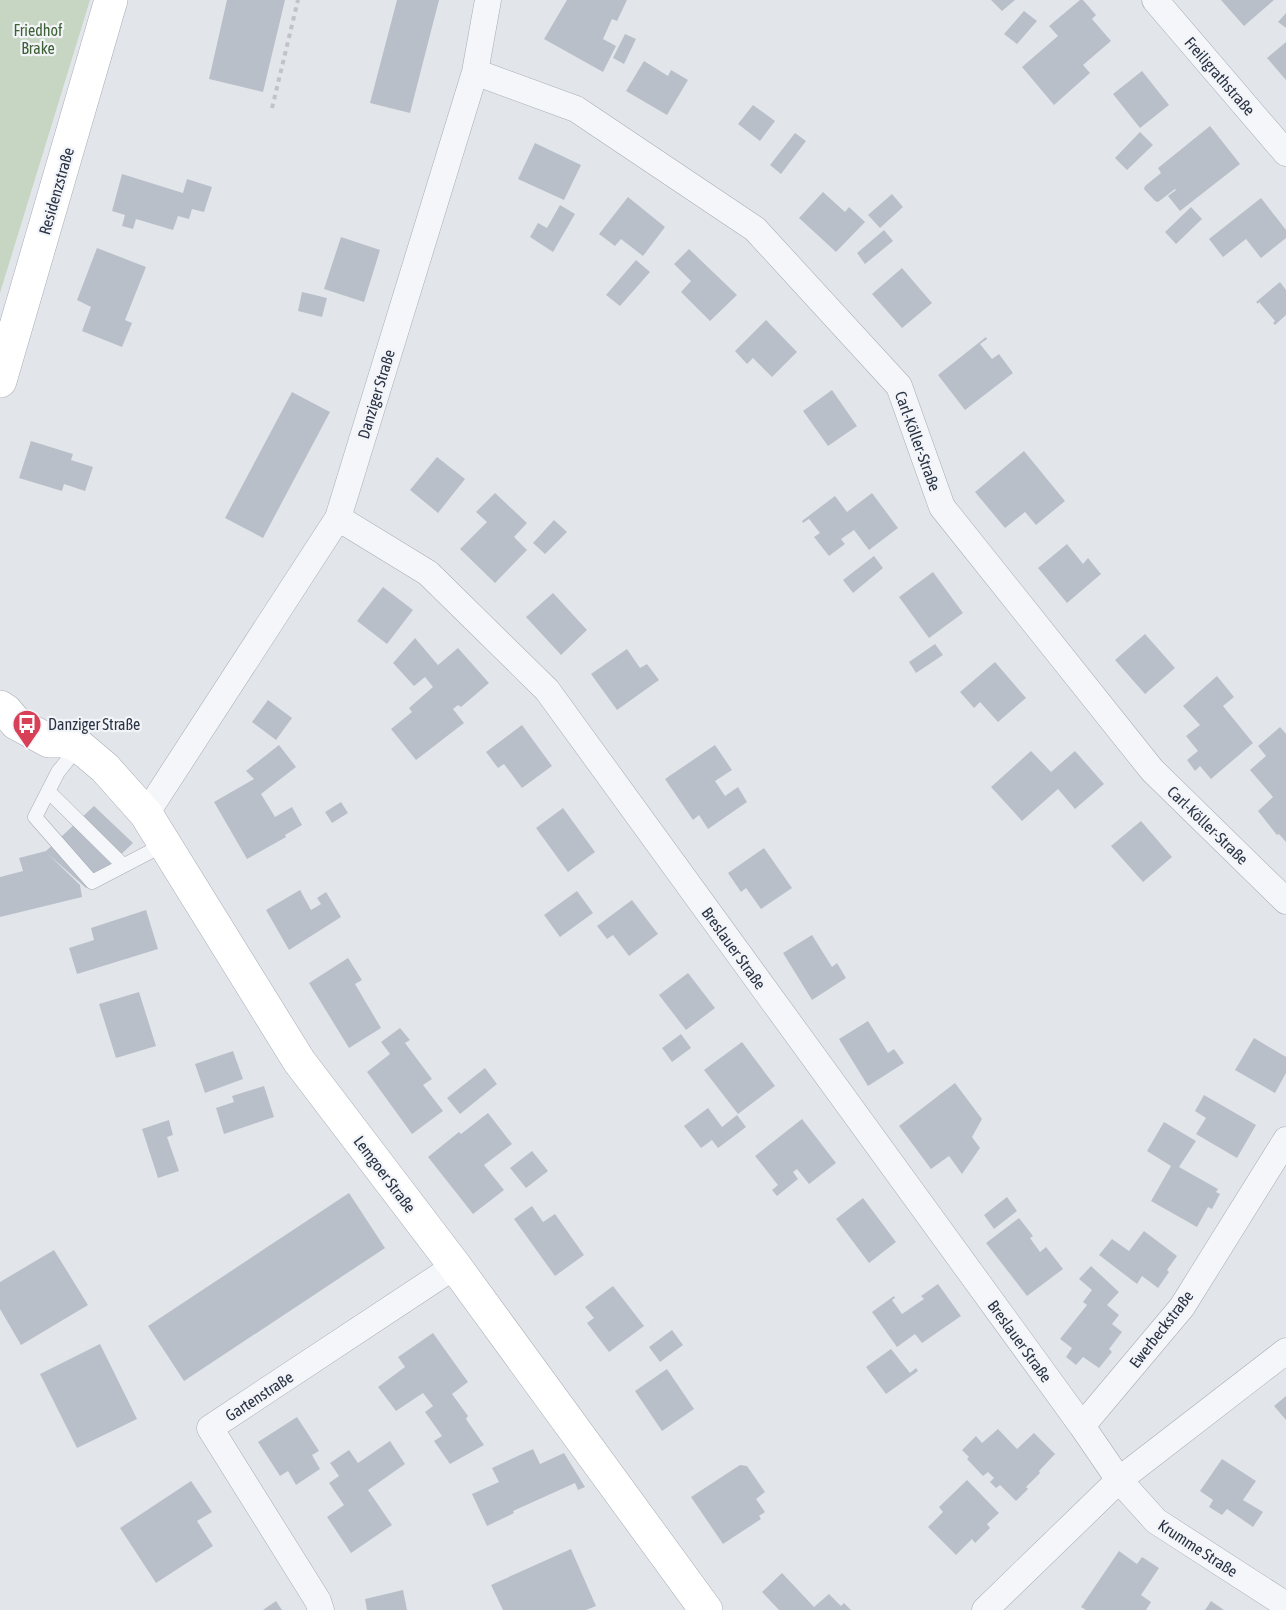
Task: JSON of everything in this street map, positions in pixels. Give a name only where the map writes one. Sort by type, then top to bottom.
[{"type":"main road","name":"Residenzstraße","points":[[0,381],[111,0]]},
{"type":"main road","name":"Lemgoer Straße","points":[[3,709],[16,723],[49,741],[73,743],[105,768],[146,814],[299,1061],[455,1266],[706,1610]]},
{"type":"street","name":"Danziger Straße","points":[[146,814],[338,518],[475,72],[488,0]]},
{"type":"street","name":"Freiligrathstraße","points":[[1155,0],[1286,153]]},
{"type":"street","name":"Carl-Köller-Straße","points":[[475,72],[576,109],[754,229],[898,386],[942,507],[1152,770],[1286,901]]},
{"type":"street","name":"Breslauer Straße","points":[[338,518],[428,573],[547,690],[1082,1426]]},
{"type":"street","name":"Ewerbeckstraße","points":[[1082,1426],[1182,1307],[1286,1140]]},
{"type":"street","name":"Gartenstraße","points":[[321,1610],[318,1600],[210,1428],[455,1266]]},
{"type":"street","points":[[985,1610],[1119,1480],[1286,1351]]},
{"type":"street","points":[[1082,1426],[1119,1480]]},
{"type":"street","name":"Krumme Straße","points":[[1119,1480],[1156,1521],[1286,1605]]},
{"type":"lane","points":[[73,743],[35,817],[92,882],[165,844]]},
{"type":"lane","points":[[48,791],[123,865]]},
{"type":"path","points":[[272,108],[298,0]]},
{"type":"green space","name":"Friedhof Brake","points":[[0,0],[90,0],[0,293]]},
{"type":"building","points":[[227,0],[285,0],[263,92],[209,79]]},
{"type":"building","points":[[397,0],[439,0],[410,113],[370,103]]},
{"type":"building","points":[[567,0],[627,0],[617,21],[612,19],[603,39],[616,46],[603,72],[544,39]]},
{"type":"building","points":[[991,0],[1015,0],[1002,11]]},
{"type":"building","points":[[1080,0],[1083,0],[1096,15],[1092,19],[1111,41],[1083,65],[1090,73],[1054,105],[1022,67],[1058,36],[1049,26]]},
{"type":"building","points":[[1221,0],[1274,0],[1244,26]]},
{"type":"building","points":[[1024,11],[1037,21],[1017,44],[1004,34]]},
{"type":"building","points":[[1286,13],[1286,28],[1278,22]]},
{"type":"building","points":[[625,34],[636,39],[624,64],[613,58]]},
{"type":"building","points":[[1286,42],[1286,80],[1267,58]]},
{"type":"building","points":[[644,61],[668,76],[671,70],[688,80],[667,115],[626,91]]},
{"type":"building","points":[[1142,71],[1169,105],[1140,128],[1113,94]]},
{"type":"building","points":[[753,105],[775,121],[760,141],[738,124]]},
{"type":"building","points":[[1210,126],[1240,164],[1180,211],[1168,196],[1175,189],[1158,202],[1155,201],[1144,189],[1161,173],[1158,168]]},
{"type":"building","points":[[1140,132],[1153,145],[1127,170],[1115,158]]},
{"type":"building","points":[[795,133],[806,141],[781,174],[770,165]]},
{"type":"building","points":[[535,143],[581,165],[564,200],[518,179]]},
{"type":"building","points":[[122,174],[183,193],[187,179],[212,187],[204,212],[192,209],[189,219],[178,216],[173,230],[136,219],[133,229],[122,226],[125,215],[112,211]]},
{"type":"building","points":[[823,192],[845,212],[849,207],[865,222],[836,252],[799,218]]},
{"type":"building","points":[[892,194],[903,207],[880,228],[868,215]]},
{"type":"building","points":[[628,197],[665,227],[643,256],[621,239],[615,246],[599,234]]},
{"type":"building","points":[[1261,198],[1286,230],[1286,238],[1261,258],[1246,239],[1223,257],[1209,239]]},
{"type":"building","points":[[560,205],[575,214],[553,252],[530,237],[538,223],[547,228]]},
{"type":"building","points":[[1191,207],[1202,219],[1176,244],[1165,232]]},
{"type":"building","points":[[884,230],[893,241],[865,264],[857,253]]},
{"type":"building","points":[[341,237],[380,250],[364,302],[324,289]]},
{"type":"building","points":[[97,248],[146,267],[125,320],[132,323],[122,347],[82,331],[91,307],[77,300]]},
{"type":"building","points":[[689,249],[737,295],[710,321],[681,292],[691,281],[674,264]]},
{"type":"building","points":[[636,260],[650,272],[620,306],[606,295]]},
{"type":"building","points":[[902,268],[932,303],[902,328],[872,294]]},
{"type":"building","points":[[1280,282],[1286,290],[1286,315],[1275,325],[1273,323],[1275,321],[1259,302],[1258,304],[1256,302]]},
{"type":"building","points":[[302,292],[327,298],[322,317],[298,311]]},
{"type":"building","points":[[766,320],[797,352],[772,377],[753,358],[747,364],[735,351]]},
{"type":"building","points":[[986,337],[987,339],[980,344],[992,359],[999,354],[1013,373],[965,410],[938,375]]},
{"type":"building","points":[[832,390],[857,426],[828,446],[803,411]]},
{"type":"building","points":[[292,392],[330,412],[263,538],[225,518]]},
{"type":"building","points":[[31,441],[73,454],[71,460],[93,467],[85,491],[64,484],[62,491],[19,478]]},
{"type":"building","points":[[1024,451],[1065,501],[1036,525],[1025,512],[1005,528],[975,492]]},
{"type":"building","points":[[437,457],[465,479],[438,513],[410,490]]},
{"type":"building","points":[[495,493],[527,523],[514,537],[527,550],[495,583],[460,549],[487,522],[476,512]]},
{"type":"building","points":[[872,493],[898,528],[869,550],[854,530],[841,539],[845,544],[829,556],[814,537],[820,533],[809,519],[803,523],[802,521],[835,496],[847,512]]},
{"type":"building","points":[[554,520],[567,532],[545,554],[533,543]]},
{"type":"building","points":[[1067,544],[1083,564],[1088,558],[1101,574],[1067,603],[1038,568]]},
{"type":"building","points":[[874,556],[883,568],[853,593],[843,580]]},
{"type":"building","points":[[933,572],[963,613],[929,638],[899,597]]},
{"type":"building","points":[[383,587],[413,610],[387,644],[357,621]]},
{"type":"building","points":[[553,593],[587,630],[561,655],[526,617]]},
{"type":"building","points":[[1145,634],[1175,668],[1145,694],[1115,660]]},
{"type":"building","points":[[415,638],[438,665],[458,648],[489,683],[461,707],[458,705],[453,709],[464,723],[416,760],[391,729],[412,712],[409,708],[433,687],[425,677],[414,686],[393,663]]},
{"type":"building","points":[[935,644],[943,655],[916,673],[909,662]]},
{"type":"building","points":[[627,649],[640,668],[647,664],[659,680],[617,710],[591,674]]},
{"type":"building","points":[[995,662],[1026,698],[998,722],[980,702],[974,708],[960,692]]},
{"type":"building","points":[[1217,676],[1234,697],[1223,706],[1253,743],[1211,779],[1200,766],[1195,771],[1187,760],[1198,751],[1186,736],[1200,725],[1183,706]]},
{"type":"building","points":[[268,700],[292,718],[276,740],[252,722]]},
{"type":"building","points":[[522,725],[552,766],[522,788],[504,764],[498,768],[486,752]]},
{"type":"building","points":[[1280,727],[1286,734],[1286,842],[1279,834],[1277,835],[1258,811],[1273,797],[1250,770],[1266,756],[1258,746]]},
{"type":"building","points":[[279,745],[296,767],[261,794],[275,817],[292,807],[302,825],[247,859],[214,802],[254,779],[246,771]]},
{"type":"building","points":[[715,745],[732,770],[715,781],[725,796],[738,787],[747,802],[708,829],[699,815],[693,820],[665,779]]},
{"type":"building","points":[[1031,751],[1051,772],[1075,751],[1104,784],[1075,809],[1058,789],[1022,821],[991,787]]},
{"type":"building","points":[[341,802],[348,813],[332,823],[325,812]]},
{"type":"building","points":[[94,806],[133,843],[86,888],[47,853],[80,885],[82,897],[0,917],[0,877],[23,871],[19,858],[46,851]]},
{"type":"building","points":[[563,808],[595,852],[568,872],[536,828]]},
{"type":"building","points":[[1141,821],[1172,857],[1143,882],[1111,846]]},
{"type":"building","points":[[764,848],[792,888],[761,909],[746,888],[741,892],[728,873]]},
{"type":"building","points":[[300,890],[311,910],[321,904],[317,898],[326,892],[341,917],[289,950],[266,910]]},
{"type":"building","points":[[577,891],[593,913],[560,937],[544,915]]},
{"type":"building","points":[[632,900],[658,934],[629,956],[613,935],[607,939],[597,926]]},
{"type":"building","points":[[146,910],[158,949],[77,974],[69,948],[94,940],[91,928]]},
{"type":"building","points":[[812,935],[832,967],[837,963],[846,978],[812,1000],[783,953]]},
{"type":"building","points":[[348,958],[362,980],[355,984],[381,1028],[349,1048],[309,983]]},
{"type":"building","points":[[688,973],[715,1008],[686,1030],[659,995]]},
{"type":"building","points":[[139,992],[156,1046],[116,1058],[99,1004]]},
{"type":"building","points":[[868,1021],[888,1053],[894,1049],[904,1063],[868,1086],[839,1039]]},
{"type":"building","points":[[400,1028],[410,1040],[405,1043],[432,1079],[423,1085],[443,1111],[412,1134],[367,1072],[390,1054],[381,1042]]},
{"type":"building","points":[[681,1034],[691,1048],[672,1062],[662,1048]]},
{"type":"building","points":[[1254,1038],[1286,1057],[1286,1073],[1275,1093],[1235,1070]]},
{"type":"building","points":[[742,1042],[775,1086],[738,1114],[704,1070]]},
{"type":"building","points":[[233,1051],[243,1079],[205,1093],[195,1064]]},
{"type":"building","points":[[485,1068],[497,1084],[460,1114],[447,1098]]},
{"type":"building","points":[[955,1083],[982,1119],[972,1137],[980,1148],[962,1174],[949,1156],[931,1169],[899,1126]]},
{"type":"building","points":[[264,1086],[274,1117],[224,1134],[216,1108],[234,1102],[232,1096]]},
{"type":"building","points":[[1204,1095],[1256,1125],[1237,1158],[1196,1134],[1206,1118],[1195,1111]]},
{"type":"building","points":[[708,1108],[722,1127],[737,1115],[746,1127],[718,1148],[712,1140],[701,1148],[684,1126]]},
{"type":"building","points":[[488,1113],[512,1144],[484,1165],[504,1190],[473,1214],[428,1157],[459,1132],[461,1134]]},
{"type":"building","points":[[802,1119],[836,1163],[809,1184],[797,1169],[793,1172],[798,1179],[777,1196],[772,1190],[778,1185],[755,1156]]},
{"type":"building","points":[[169,1120],[173,1135],[167,1137],[179,1171],[158,1178],[142,1129]]},
{"type":"building","points":[[1164,1122],[1196,1141],[1179,1167],[1218,1189],[1216,1192],[1220,1194],[1212,1209],[1208,1207],[1197,1227],[1151,1201],[1171,1166],[1147,1151]]},
{"type":"building","points":[[532,1151],[548,1171],[526,1188],[510,1168]]},
{"type":"building","points":[[349,1193],[385,1248],[184,1381],[148,1326]]},
{"type":"building","points":[[1007,1197],[1017,1211],[994,1229],[984,1215]]},
{"type":"building","points":[[863,1198],[896,1242],[869,1263],[836,1219]]},
{"type":"building","points":[[532,1206],[543,1222],[555,1214],[584,1255],[555,1276],[514,1219]]},
{"type":"building","points":[[1019,1218],[1033,1236],[1030,1238],[1040,1252],[1046,1247],[1063,1269],[1027,1296],[986,1243]]},
{"type":"building","points":[[1144,1231],[1177,1256],[1158,1288],[1142,1276],[1137,1284],[1099,1255],[1112,1239],[1129,1251]]},
{"type":"building","points":[[54,1250],[88,1305],[21,1345],[0,1309],[0,1282]]},
{"type":"building","points":[[1091,1266],[1119,1292],[1107,1305],[1119,1315],[1112,1324],[1122,1332],[1109,1349],[1112,1352],[1099,1368],[1083,1357],[1076,1365],[1066,1357],[1072,1348],[1060,1339],[1087,1305],[1083,1302],[1092,1290],[1079,1279]]},
{"type":"building","points":[[938,1284],[961,1316],[922,1343],[915,1334],[897,1347],[872,1312],[894,1296],[892,1300],[902,1314],[924,1299],[921,1296]]},
{"type":"building","points":[[613,1286],[644,1326],[609,1352],[587,1323],[594,1318],[585,1307]]},
{"type":"building","points":[[672,1330],[683,1345],[660,1362],[649,1347]]},
{"type":"building","points":[[433,1333],[468,1382],[452,1394],[468,1416],[466,1419],[484,1445],[450,1464],[434,1441],[442,1436],[425,1412],[433,1406],[423,1393],[396,1411],[378,1387],[405,1367],[398,1357]]},
{"type":"building","points":[[100,1344],[137,1419],[77,1448],[40,1374]]},
{"type":"building","points":[[891,1349],[910,1373],[916,1368],[918,1371],[886,1394],[866,1367]]},
{"type":"building","points":[[667,1369],[694,1409],[662,1431],[635,1391]]},
{"type":"building","points":[[1286,1396],[1286,1420],[1274,1406]]},
{"type":"building","points":[[297,1417],[319,1451],[312,1455],[320,1469],[296,1485],[288,1471],[280,1476],[258,1442]]},
{"type":"building","points":[[998,1429],[1017,1449],[1034,1433],[1055,1454],[1016,1501],[1000,1485],[996,1488],[990,1482],[994,1478],[988,1472],[983,1476],[962,1450],[976,1436],[982,1443]]},
{"type":"building","points":[[390,1441],[405,1464],[368,1490],[392,1525],[351,1553],[327,1517],[344,1505],[329,1483],[339,1476],[330,1463],[349,1450],[358,1463]]},
{"type":"building","points":[[533,1449],[540,1464],[564,1453],[585,1487],[578,1490],[575,1483],[513,1511],[514,1513],[487,1526],[472,1494],[499,1482],[492,1468]]},
{"type":"building","points":[[1222,1459],[1256,1481],[1243,1500],[1263,1512],[1253,1527],[1227,1509],[1222,1515],[1209,1507],[1213,1500],[1200,1491]]},
{"type":"building","points":[[740,1465],[747,1466],[765,1492],[756,1499],[765,1512],[759,1516],[761,1519],[723,1544],[691,1497]]},
{"type":"building","points":[[967,1480],[999,1513],[987,1524],[990,1528],[975,1543],[972,1539],[956,1555],[928,1527],[943,1512],[939,1507]]},
{"type":"building","points":[[191,1481],[212,1512],[197,1521],[213,1546],[156,1583],[120,1528]]},
{"type":"building","points":[[571,1549],[596,1606],[586,1610],[503,1610],[491,1585]]},
{"type":"building","points":[[1119,1551],[1137,1564],[1142,1557],[1159,1568],[1141,1595],[1151,1602],[1146,1610],[1086,1610],[1081,1607]]},
{"type":"building","points":[[782,1573],[814,1607],[829,1594],[841,1606],[844,1603],[851,1610],[779,1610],[762,1592]]},
{"type":"building","points":[[403,1590],[407,1610],[367,1610],[365,1599]]},
{"type":"building","points":[[276,1601],[282,1610],[263,1610]]},
{"type":"building","points":[[1211,1601],[1224,1610],[1205,1610]]},
{"type":"place","name":"Danziger Straße","points":[[27,750]]}]
